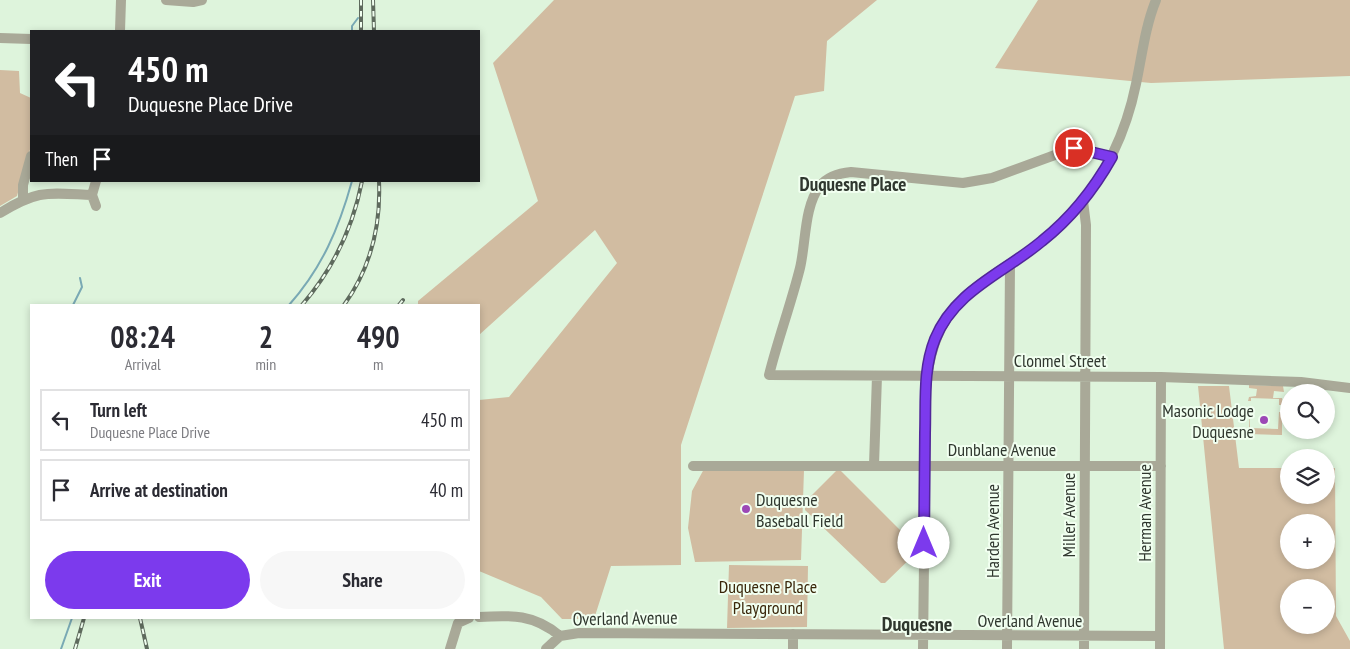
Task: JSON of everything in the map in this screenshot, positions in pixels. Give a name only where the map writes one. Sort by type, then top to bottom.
[{"type":"street","points":[[120,30],[121,0]]},
{"type":"street","points":[[166,0],[193,2],[202,0]]},
{"type":"street","points":[[923,649],[927,376],[935,339],[951,311],[974,288],[1051,234],[1083,200],[1112,157],[1131,107],[1146,31],[1156,0]]},
{"type":"street","points":[[0,38],[30,39]]},
{"type":"street","name":"Clonmel Street","points":[[1112,157],[1074,148],[992,178],[963,183],[862,172],[836,175],[821,184],[814,199],[803,241],[800,268],[769,375],[1161,377],[1301,382],[1350,388]]},
{"type":"street","points":[[23,199],[23,185],[30,160]]},
{"type":"street","points":[[96,182],[92,195],[96,206]]},
{"type":"street","points":[[0,213],[23,199],[47,194],[92,195]]},
{"type":"street","name":"Miller Avenue","points":[[1083,200],[1086,225],[1084,649]]},
{"type":"street","name":"Harden Avenue","points":[[1008,649],[1010,264]]},
{"type":"street","points":[[874,465],[877,376]]},
{"type":"street","name":"Herman Avenue","points":[[1160,649],[1161,377]]},
{"type":"street","name":"Dunblane Avenue","points":[[693,466],[1161,466]]},
{"type":"street","points":[[480,617],[522,617],[546,625],[560,636]]},
{"type":"street","points":[[450,649],[458,623],[467,619]]},
{"type":"street","name":"Overland Avenue","points":[[546,649],[560,636],[578,633],[1160,636]]},
{"type":"street","points":[[793,634],[793,649]]},
{"type":"green space","points":[[554,0],[877,0],[827,41],[824,91],[795,96],[681,445],[681,565],[611,566],[594,619],[562,619],[541,597],[480,571],[480,400],[509,397],[617,263],[595,230],[480,334],[480,304],[418,304],[418,301],[538,201],[493,63]]},
{"type":"green space","points":[[1038,0],[1350,0],[1350,76],[1151,83],[995,68]]},
{"type":"green space","points":[[0,70],[19,71],[20,93],[30,98],[30,150],[17,196],[0,206]]},
{"type":"green space","points":[[1249,385],[1280,386],[1280,392],[1274,391],[1273,398],[1280,398],[1280,405],[1279,399],[1251,398],[1251,401],[1248,401],[1249,397],[1256,396],[1257,389],[1249,388]]},
{"type":"green space","points":[[1198,386],[1229,386],[1239,468],[1280,468],[1280,504],[1335,504],[1335,468],[1336,616],[1350,641],[1350,649],[1224,649]]},
{"type":"green space","points":[[1249,408],[1250,428],[1278,429],[1280,412],[1280,435],[1249,434]]},
{"type":"green space","name":"Duquesne Baseball Field","points":[[704,469],[804,470],[801,560],[695,562],[688,528],[692,491]]},
{"type":"green space","points":[[836,471],[841,471],[917,547],[918,551],[885,583],[881,583],[805,510],[805,502]]},
{"type":"green space","name":"Duquesne Place Playground","points":[[729,565],[808,566],[807,627],[727,628]]},
{"type":"waterway","points":[[352,30],[352,26],[358,18]]},
{"type":"waterway","points":[[290,304],[311,277],[328,247],[352,182]]},
{"type":"waterway","points":[[74,304],[82,287],[80,278]]},
{"type":"waterway","points":[[61,649],[72,619]]},
{"type":"railway","points":[[361,0],[361,30]]},
{"type":"railway","points":[[373,0],[374,30]]},
{"type":"railway","points":[[303,304],[323,277],[340,247],[353,215],[362,182]]},
{"type":"railway","points":[[345,304],[361,277],[372,246],[378,214],[379,182]]},
{"type":"railway","points":[[400,304],[403,300]]},
{"type":"railway","points":[[75,649],[84,619]]},
{"type":"railway","points":[[140,619],[147,649]]},
{"type":"place","name":"Masonic Lodge Duquesne","points":[[1264,420]]},
{"type":"place","name":"Duquesne Baseball Field","points":[[746,509]]},
{"type":"district","name":"Duquesne Place","points":[[853,184]]},
{"type":"district","name":"Duquesne","points":[[917,624]]},
{"type":"route","points":[[924,543],[926,389],[929,361],[935,339],[951,311],[965,296],[983,281],[1041,243],[1062,224],[1092,190],[1112,157],[1085,149],[1074,148]]}]
